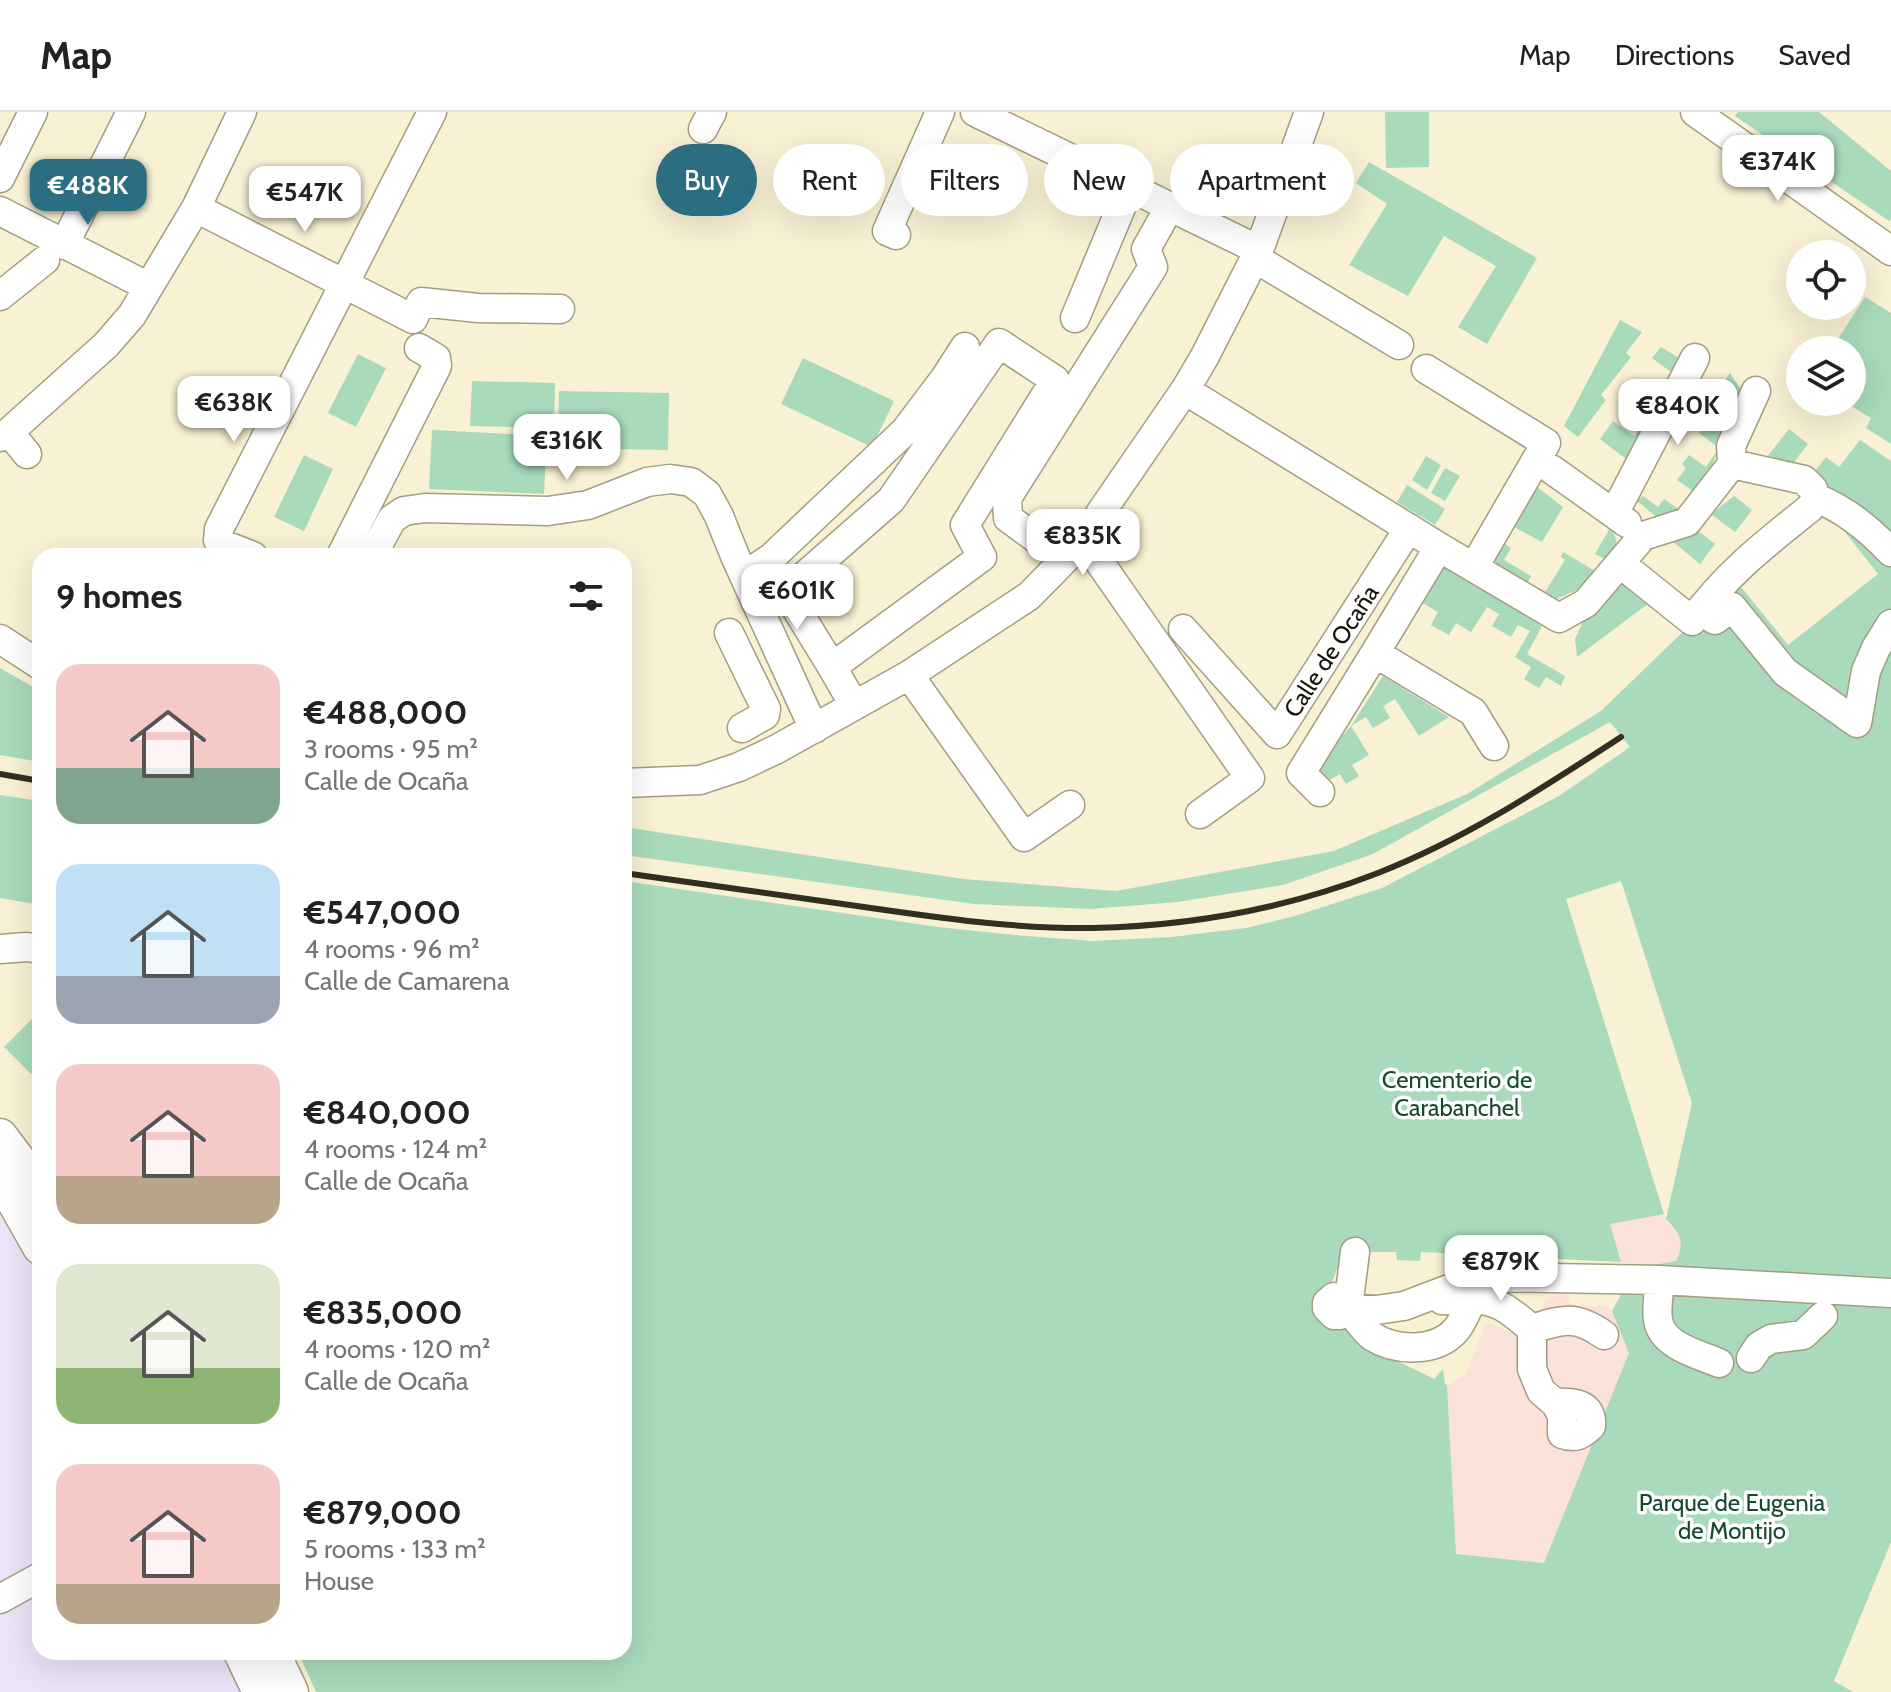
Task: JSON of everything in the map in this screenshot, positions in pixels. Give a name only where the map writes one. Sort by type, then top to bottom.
[{"type":"main road","points":[[0,1136],[32,1178]]},
{"type":"main road","points":[[0,1181],[32,1233]]},
{"type":"main road","points":[[245,1660],[260,1692]]},
{"type":"main road","points":[[276,1660],[291,1692]]},
{"type":"street","points":[[0,178],[7,143],[33,112]]},
{"type":"street","points":[[0,296],[54,252],[131,112]]},
{"type":"street","points":[[27,454],[5,434],[106,345],[132,315],[196,208],[242,112]]},
{"type":"street","points":[[232,548],[218,540],[219,529],[432,112]]},
{"type":"street","points":[[896,235],[887,231],[940,112]]},
{"type":"street","points":[[975,112],[1044,145]]},
{"type":"street","points":[[632,783],[700,780],[739,767],[909,675],[1029,596],[1074,550],[1185,390],[1267,244],[1309,112]]},
{"type":"street","points":[[1695,112],[1891,251]]},
{"type":"street","points":[[196,208],[413,319],[421,302],[478,308],[560,309]]},
{"type":"street","points":[[0,211],[54,252],[149,287]]},
{"type":"street","points":[[1075,318],[1118,216]]},
{"type":"street","points":[[1173,216],[1146,249],[1153,267],[1007,498],[1008,518],[1074,550],[1250,778],[1200,814]]},
{"type":"street","points":[[1194,216],[1267,244],[1399,345]]},
{"type":"street","points":[[832,667],[982,557],[965,525],[1055,380],[999,343],[891,500],[786,592],[854,705]]},
{"type":"street","points":[[744,576],[771,558],[905,431],[965,347]]},
{"type":"street","points":[[345,548],[437,366],[436,358],[419,348]]},
{"type":"street","points":[[1615,512],[1695,358]]},
{"type":"street","points":[[1426,369],[1546,443],[1474,567]]},
{"type":"street","points":[[1185,390],[1559,618],[1586,603],[1643,536],[1687,522],[1732,464],[1731,446],[1756,391]]},
{"type":"street","points":[[1700,604],[1747,559],[1810,508],[1816,498],[1813,489],[1804,480],[1732,464]]},
{"type":"street","points":[[1551,469],[1615,512],[1643,536]]},
{"type":"street","points":[[376,548],[392,519],[404,511],[425,508],[548,511],[588,505],[647,482],[670,479],[691,482],[707,494],[719,516],[814,729]]},
{"type":"street","points":[[1816,498],[1833,504],[1876,536],[1891,552]]},
{"type":"street","name":"Calle de Ocaña","points":[[1183,629],[1277,734],[1409,528]]},
{"type":"street","name":"Calle de Ocaña","points":[[1320,792],[1301,773],[1439,547]]},
{"type":"street","points":[[1621,564],[1700,604],[1715,620],[1732,607],[1785,672],[1857,723],[1866,671],[1891,624]]},
{"type":"street","points":[[729,633],[766,709],[760,720],[742,728]]},
{"type":"street","points":[[0,639],[32,660]]},
{"type":"street","name":"Calle de Ocaña","points":[[1375,653],[1473,712],[1494,746]]},
{"type":"street","points":[[754,683],[786,669]]},
{"type":"street","points":[[909,675],[1024,837],[1070,805]]},
{"type":"street","points":[[0,949],[32,948]]},
{"type":"street","points":[[1355,1252],[1348,1308],[1370,1335],[1393,1346],[1429,1346],[1445,1339],[1456,1330],[1481,1288]]},
{"type":"street","points":[[1348,1308],[1376,1310],[1404,1306],[1462,1284],[1481,1288],[1660,1280],[1891,1293]]},
{"type":"street","points":[[1660,1280],[1658,1320],[1664,1334],[1676,1344],[1719,1363]]},
{"type":"street","points":[[1481,1288],[1532,1329]]},
{"type":"street","points":[[1751,1358],[1759,1346],[1771,1339],[1803,1335],[1823,1316]]},
{"type":"street","points":[[1532,1329],[1558,1320],[1580,1321],[1604,1335]]},
{"type":"street","points":[[1532,1329],[1532,1369],[1541,1391],[1555,1403]]},
{"type":"street","points":[[0,1599],[32,1581]]},
{"type":"shaded area","points":[[1664,1214],[1681,1239],[1678,1260],[1667,1265],[1651,1266],[1621,1262],[1609,1224]]},
{"type":"shaded area","points":[[0,1216],[32,1262],[32,1660],[225,1660],[240,1692],[0,1692]]},
{"type":"shaded area","points":[[1568,1292],[1573,1305],[1605,1306],[1612,1311],[1630,1353],[1544,1563],[1456,1554],[1447,1385],[1466,1375],[1486,1322],[1521,1336],[1535,1335],[1547,1299]]},
{"type":"green space","points":[[1385,112],[1429,112],[1429,167],[1386,168]]},
{"type":"green space","points":[[1738,112],[1819,112],[1891,171],[1891,219],[1889,221],[1735,116]]},
{"type":"green space","points":[[1369,162],[1537,258],[1487,344],[1458,327],[1496,266],[1444,236],[1408,296],[1349,265],[1387,204],[1356,183]]},
{"type":"green space","points":[[1866,298],[1891,313],[1891,444],[1866,428],[1871,418],[1866,415],[1866,336],[1840,336],[1850,320],[1866,320]]},
{"type":"green space","points":[[1620,320],[1642,332],[1626,353],[1631,357],[1601,395],[1606,400],[1578,437],[1564,426]]},
{"type":"green space","points":[[1661,347],[1679,358],[1671,372],[1652,358]]},
{"type":"green space","points":[[358,354],[386,368],[356,427],[328,413]]},
{"type":"green space","points":[[803,358],[894,401],[872,447],[781,404]]},
{"type":"green space","points":[[1730,373],[1743,393],[1742,403],[1720,387]]},
{"type":"green space","points":[[1640,379],[1656,392],[1649,415],[1626,397]]},
{"type":"green space","points":[[472,381],[555,383],[554,428],[470,426]]},
{"type":"green space","points":[[559,391],[669,393],[668,450],[558,448]]},
{"type":"green space","points":[[1709,409],[1728,422],[1720,448],[1697,494],[1677,480],[1686,468],[1682,464],[1689,455],[1706,467],[1719,448],[1699,433],[1708,421],[1703,416]]},
{"type":"green space","points":[[1648,418],[1634,465],[1600,439],[1613,421],[1634,436]]},
{"type":"green space","points":[[1789,429],[1808,444],[1794,462],[1775,458],[1763,463],[1745,460],[1739,444],[1763,462]]},
{"type":"green space","points":[[432,430],[547,436],[544,494],[429,489]]},
{"type":"green space","points":[[1860,440],[1891,461],[1891,1542],[1834,1681],[1853,1692],[316,1692],[302,1660],[632,1660],[632,882],[938,927],[1093,941],[1172,937],[1246,928],[1382,888],[1559,796],[1630,747],[1610,722],[1373,854],[1283,885],[1178,902],[1090,909],[974,904],[632,856],[632,828],[963,879],[1116,891],[1334,851],[1467,794],[1601,711],[1723,593],[1738,583],[1788,645],[1878,574],[1829,512],[1812,475],[1826,457],[1839,467]],"holes":[[[1621,881],[1692,1103],[1666,1219],[1680,1238],[1677,1260],[1651,1266],[1637,1274],[1612,1311],[1629,1353],[1544,1563],[1456,1554],[1447,1385],[1443,1369],[1434,1379],[1352,1339],[1344,1324],[1324,1304],[1337,1269],[1348,1269],[1351,1252],[1396,1252],[1397,1260],[1420,1261],[1421,1252],[1621,1262],[1610,1224],[1664,1214],[1566,899]]]},
{"type":"green space","points":[[304,455],[333,469],[304,531],[274,517]]},
{"type":"green space","points":[[1426,456],[1441,465],[1427,490],[1412,480]]},
{"type":"green space","points":[[1445,468],[1460,476],[1445,501],[1431,493]]},
{"type":"green space","points":[[1533,484],[1563,507],[1542,542],[1514,527],[1504,543],[1511,548],[1504,560],[1531,576],[1528,582],[1545,592],[1565,560],[1561,557],[1563,552],[1595,571],[1596,578],[1592,583],[1552,601],[1484,561]]},
{"type":"green space","points":[[1407,485],[1445,509],[1435,525],[1397,502]]},
{"type":"green space","points":[[1643,496],[1658,507],[1664,499],[1683,512],[1660,520],[1637,501]]},
{"type":"green space","points":[[1734,496],[1752,510],[1735,532],[1711,514]]},
{"type":"green space","points":[[1610,528],[1617,544],[1613,563],[1595,554]]},
{"type":"green space","points":[[1698,531],[1715,544],[1700,564],[1671,540]]},
{"type":"green space","points":[[1445,566],[1542,626],[1527,654],[1565,676],[1561,686],[1546,677],[1539,688],[1524,679],[1531,667],[1515,657],[1530,631],[1518,625],[1511,637],[1492,626],[1499,614],[1487,607],[1471,632],[1456,623],[1449,635],[1431,625],[1438,612],[1423,603]]},
{"type":"green space","points":[[1623,578],[1649,603],[1577,657],[1575,639],[1585,617]]},
{"type":"green space","points":[[0,668],[32,686],[32,761],[0,755]]},
{"type":"green space","points":[[1383,676],[1449,717],[1419,736],[1395,699],[1383,706],[1390,718],[1373,728],[1366,717],[1351,726]]},
{"type":"green space","points":[[1351,726],[1369,755],[1352,765],[1359,776],[1346,784],[1340,774],[1325,783],[1314,767]]},
{"type":"green space","points":[[0,795],[32,800],[32,904],[0,898]]},
{"type":"green space","points":[[32,1019],[32,1073],[4,1047]]},
{"type":"railway","points":[[632,874],[1007,925],[1093,928],[1202,919],[1309,896],[1411,859],[1503,811],[1621,737]]},
{"type":"railway","points":[[0,774],[32,780]]},
{"type":"park label","name":"Cementerio de Carabanchel","points":[[1457,1093]]},
{"type":"park label","name":"Parque de Eugenia de Montijo","points":[[1732,1516]]}]
